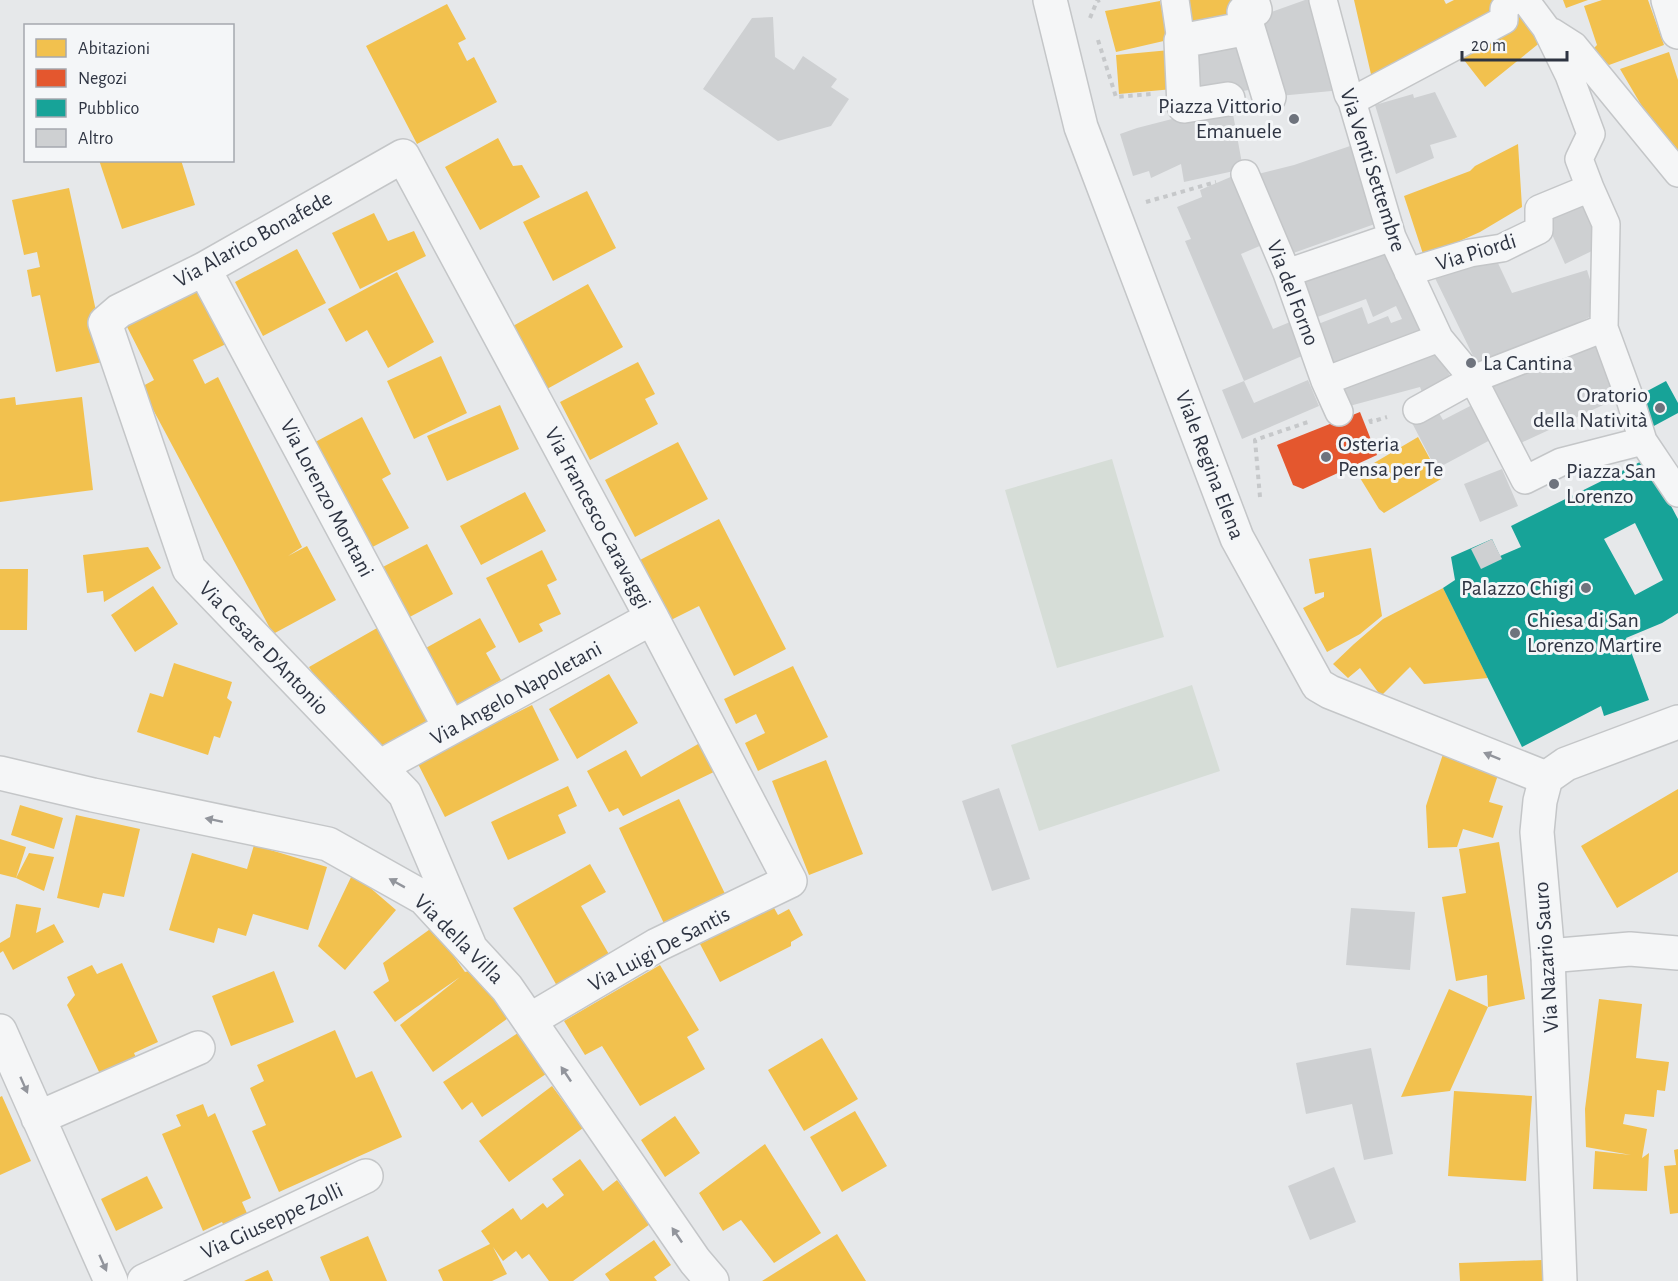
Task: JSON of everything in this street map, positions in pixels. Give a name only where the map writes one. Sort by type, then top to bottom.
[{"type":"street","name":"Viale Regina Elena","points":[[1050,0],[1081,127],[1237,538],[1318,685],[1330,692],[1546,778]]},
{"type":"street","points":[[1175,0],[1181,41],[1184,106],[1228,99]]},
{"type":"street","name":"Via Venti Settembre","points":[[1323,0],[1348,94],[1392,237],[1438,338],[1473,379],[1525,480],[1561,462],[1643,441]]},
{"type":"street","points":[[1352,101],[1504,20],[1504,9],[1513,0]]},
{"type":"street","points":[[1525,0],[1546,28],[1569,75],[1591,134],[1580,159],[1606,224],[1604,328],[1643,441],[1678,493]]},
{"type":"street","points":[[1668,0],[1678,32]]},
{"type":"street","points":[[1181,41],[1250,14],[1269,97]]},
{"type":"street","points":[[1546,28],[1574,46],[1678,173]]},
{"type":"street","name":"Via Alarico Bonafede","points":[[105,323],[119,311],[204,269],[403,156]]},
{"type":"street","name":"Via Francesco Caravaggi","points":[[403,156],[652,618],[790,882]]},
{"type":"street","name":"Via del Forno","points":[[1245,174],[1287,273],[1325,381],[1339,412]]},
{"type":"street","name":"Via Piordi","points":[[1408,272],[1470,253],[1502,248],[1539,230],[1539,208],[1590,188]]},
{"type":"street","points":[[1287,273],[1392,237]]},
{"type":"street","name":"Via Lorenzo Montani","points":[[204,269],[450,728]]},
{"type":"street","name":"Via Cesare D'Antonio","points":[[105,323],[189,570],[405,794],[470,947]]},
{"type":"street","points":[[1417,410],[1473,379],[1604,328]]},
{"type":"street","points":[[1325,381],[1438,338]]},
{"type":"street","name":"Via Angelo Napoletani","points":[[379,767],[652,618]]},
{"type":"street","points":[[1546,778],[1566,764],[1678,722]]},
{"type":"street","name":"Via della Villa","points":[[0,773],[327,844],[424,898],[507,988],[695,1261],[712,1281]]},
{"type":"street","name":"Via Nazario Sauro","points":[[1546,778],[1540,801],[1537,832],[1548,956],[1560,1281]]},
{"type":"street","name":"Via Luigi De Santis","points":[[530,1020],[657,945],[790,882]]},
{"type":"street","points":[[1548,956],[1630,948],[1678,953]]},
{"type":"street","points":[[0,1031],[111,1281]]},
{"type":"street","points":[[39,1118],[198,1048]]},
{"type":"street","name":"Via Giuseppe Zolli","points":[[144,1281],[366,1176]]},
{"type":"path","points":[[1091,16],[1094,27]]},
{"type":"path","points":[[1097,37],[1116,97],[1184,91]]},
{"type":"path","points":[[1113,211],[1245,174]]},
{"type":"path","points":[[1261,506],[1255,440],[1339,412],[1365,406],[1371,422],[1417,410]]},
{"type":"shaded area","points":[[1112,459],[1164,637],[1057,668],[1005,490]]},
{"type":"shaded area","points":[[1192,685],[1220,771],[1039,831],[1011,745]]},
{"type":"building: Abitazioni","points":[[1186,0],[1241,0],[1238,18],[1193,27]]},
{"type":"building: Abitazioni","points":[[1354,0],[1444,0],[1446,4],[1454,0],[1494,0],[1502,17],[1373,83]]},
{"type":"building: Abitazioni","points":[[1563,0],[1588,0],[1566,8]]},
{"type":"building: Abitazioni","points":[[1602,0],[1648,0],[1664,45],[1609,65],[1594,57],[1591,51],[1597,45],[1584,6]]},
{"type":"building: Abitazioni","points":[[1160,1],[1168,40],[1116,52],[1105,11]]},
{"type":"building: Abitazioni","points":[[447,4],[466,39],[458,43],[467,61],[474,57],[497,102],[417,144],[366,46]]},
{"type":"building: Abitazioni","points":[[1513,4],[1542,41],[1485,87],[1457,51]]},
{"type":"building: Abitazioni","points":[[1170,50],[1173,89],[1119,94],[1116,55]]},
{"type":"building: Abitazioni","points":[[1669,52],[1678,80],[1678,157],[1653,125],[1620,69]]},
{"type":"building: Abitazioni","points":[[498,138],[513,166],[522,165],[540,197],[480,230],[445,167]]},
{"type":"building: Abitazioni","points":[[1518,144],[1522,207],[1480,232],[1424,257],[1404,196],[1470,171],[1475,166]]},
{"type":"building: Abitazioni","points":[[100,162],[182,162],[195,205],[122,229]]},
{"type":"building: Abitazioni","points":[[69,188],[107,361],[56,372],[40,295],[32,297],[27,270],[40,267],[37,252],[24,255],[12,200]]},
{"type":"building: Abitazioni","points":[[587,191],[616,248],[553,281],[523,222]]},
{"type":"building: Abitazioni","points":[[374,213],[388,241],[414,231],[426,256],[360,289],[332,233]]},
{"type":"building: Abitazioni","points":[[297,249],[326,303],[263,336],[235,282]]},
{"type":"building: Abitazioni","points":[[397,272],[434,342],[388,368],[367,330],[346,342],[328,309]]},
{"type":"building: Abitazioni","points":[[191,274],[226,344],[193,360],[205,384],[218,377],[302,547],[288,556],[307,546],[336,600],[273,634],[141,387],[154,380],[119,311]]},
{"type":"building: Abitazioni","points":[[588,284],[623,347],[547,389],[513,326]]},
{"type":"building: Abitazioni","points":[[441,356],[467,413],[414,439],[387,381]]},
{"type":"building: Abitazioni","points":[[638,362],[655,394],[645,399],[658,424],[590,460],[560,402]]},
{"type":"building: Abitazioni","points":[[15,397],[16,405],[82,397],[93,490],[0,502],[0,399]]},
{"type":"building: Abitazioni","points":[[500,405],[519,449],[447,481],[427,436]]},
{"type":"building: Abitazioni","points":[[362,417],[391,474],[382,479],[409,528],[359,554],[304,448]]},
{"type":"building: Abitazioni","points":[[1418,437],[1441,479],[1384,513],[1379,509],[1357,473]]},
{"type":"building: Abitazioni","points":[[678,442],[708,499],[635,537],[605,480]]},
{"type":"building: Abitazioni","points":[[525,492],[546,531],[481,565],[460,526]]},
{"type":"building: Abitazioni","points":[[719,519],[786,649],[734,676],[699,606],[669,621],[638,561]]},
{"type":"building: Abitazioni","points":[[427,544],[453,594],[404,620],[377,570]]},
{"type":"building: Abitazioni","points":[[148,547],[161,568],[104,602],[103,591],[87,593],[83,555]]},
{"type":"building: Abitazioni","points":[[1371,548],[1382,616],[1360,634],[1327,652],[1303,608],[1324,597],[1324,592],[1315,594],[1309,559]]},
{"type":"building: Abitazioni","points":[[542,550],[557,580],[547,585],[561,614],[539,624],[543,631],[519,643],[486,578]]},
{"type":"building: Abitazioni","points":[[0,569],[28,569],[27,630],[0,630]]},
{"type":"building: Abitazioni","points":[[153,586],[178,624],[135,652],[111,615]]},
{"type":"building: Abitazioni","points":[[1443,588],[1488,678],[1424,684],[1410,667],[1381,696],[1360,668],[1348,678],[1333,664],[1383,619]]},
{"type":"building: Abitazioni","points":[[480,618],[496,647],[486,653],[501,680],[457,706],[424,649]]},
{"type":"building: Abitazioni","points":[[377,628],[415,694],[438,722],[380,757],[359,720],[352,724],[335,695],[328,699],[309,667]]},
{"type":"building: Abitazioni","points":[[174,663],[232,682],[227,698],[232,702],[220,738],[214,736],[208,755],[137,732],[150,693],[163,697]]},
{"type":"building: Abitazioni","points":[[793,666],[828,737],[758,771],[745,743],[765,733],[756,714],[736,724],[724,699]]},
{"type":"building: Abitazioni","points":[[609,674],[638,723],[577,759],[549,709]]},
{"type":"building: Abitazioni","points":[[532,705],[559,760],[445,817],[417,762]]},
{"type":"building: Abitazioni","points":[[705,740],[720,769],[623,816],[618,808],[609,812],[587,771],[626,750],[641,777]]},
{"type":"building: Abitazioni","points":[[1443,754],[1499,772],[1489,802],[1503,806],[1493,838],[1463,829],[1457,847],[1428,848],[1426,806]]},
{"type":"building: Abitazioni","points":[[826,760],[863,854],[809,875],[772,781]]},
{"type":"building: Abitazioni","points":[[568,786],[577,806],[558,815],[566,833],[508,860],[491,822]]},
{"type":"building: Abitazioni","points":[[1678,789],[1678,872],[1617,908],[1581,846]]},
{"type":"building: Abitazioni","points":[[679,799],[729,902],[668,932],[619,828]]},
{"type":"building: Abitazioni","points":[[20,805],[63,818],[54,849],[11,835]]},
{"type":"building: Abitazioni","points":[[76,815],[140,829],[124,897],[103,893],[99,908],[57,898]]},
{"type":"building: Abitazioni","points":[[0,839],[26,847],[16,878],[0,874]]},
{"type":"building: Abitazioni","points":[[1499,842],[1525,999],[1488,1007],[1487,975],[1456,981],[1442,897],[1466,893],[1459,849]]},
{"type":"building: Abitazioni","points":[[254,845],[327,867],[308,930],[253,914],[246,936],[218,928],[214,943],[169,930],[192,853],[247,869]]},
{"type":"building: Abitazioni","points":[[29,853],[54,857],[44,891],[16,878]]},
{"type":"building: Abitazioni","points":[[590,864],[606,892],[581,906],[614,963],[561,993],[513,908]]},
{"type":"building: Abitazioni","points":[[353,873],[396,910],[345,970],[318,946]]},
{"type":"building: Abitazioni","points":[[16,904],[41,908],[36,933],[54,924],[64,942],[13,970],[3,951],[0,953],[0,943],[10,937]]},
{"type":"building: Abitazioni","points":[[773,906],[778,915],[789,909],[803,935],[791,942],[791,946],[720,982],[700,944]]},
{"type":"building: Abitazioni","points":[[433,927],[465,972],[482,968],[514,1014],[433,1072],[400,1025],[460,977],[395,1022],[373,992],[389,981],[383,963]]},
{"type":"building: Abitazioni","points":[[122,963],[158,1042],[134,1053],[137,1060],[101,1076],[67,1005],[75,995],[67,977],[92,965],[97,974]]},
{"type":"building: Abitazioni","points":[[660,965],[699,1030],[687,1037],[705,1069],[640,1106],[602,1046],[585,1055],[564,1021]]},
{"type":"building: Abitazioni","points":[[274,971],[294,1022],[231,1046],[212,996]]},
{"type":"building: Abitazioni","points":[[1449,989],[1488,1007],[1450,1091],[1401,1097]]},
{"type":"building: Abitazioni","points":[[1599,999],[1642,1004],[1636,1058],[1669,1062],[1665,1091],[1657,1090],[1654,1117],[1625,1114],[1623,1124],[1647,1129],[1642,1158],[1649,1153],[1647,1191],[1593,1189],[1595,1151],[1631,1155],[1586,1147],[1585,1109]]},
{"type":"building: Abitazioni","points":[[524,1029],[552,1070],[482,1117],[472,1102],[462,1110],[443,1082]]},
{"type":"building: Abitazioni","points":[[335,1030],[356,1078],[372,1071],[402,1137],[279,1192],[252,1131],[266,1125],[250,1088],[264,1081],[257,1065]]},
{"type":"building: Abitazioni","points":[[822,1038],[858,1099],[804,1131],[768,1070]]},
{"type":"building: Abitazioni","points":[[552,1086],[583,1128],[509,1182],[479,1141]]},
{"type":"building: Abitazioni","points":[[1454,1091],[1532,1096],[1526,1181],[1448,1176]]},
{"type":"building: Abitazioni","points":[[2,1096],[31,1161],[0,1175],[0,1097]]},
{"type":"building: Abitazioni","points":[[203,1104],[208,1117],[215,1113],[251,1198],[242,1202],[250,1220],[226,1230],[222,1222],[203,1231],[162,1134],[181,1126],[176,1115]]},
{"type":"building: Abitazioni","points":[[855,1111],[887,1166],[842,1192],[810,1137]]},
{"type":"building: Abitazioni","points":[[675,1116],[700,1153],[665,1177],[641,1140]]},
{"type":"building: Abitazioni","points":[[765,1144],[821,1233],[774,1263],[741,1220],[723,1231],[699,1193]]},
{"type":"building: Abitazioni","points":[[1678,1149],[1678,1213],[1670,1214],[1664,1166],[1676,1165],[1674,1150]]},
{"type":"building: Abitazioni","points":[[580,1159],[603,1191],[617,1180],[650,1224],[573,1281],[549,1281],[529,1254],[522,1259],[516,1251],[503,1261],[493,1247],[507,1274],[492,1281],[443,1281],[438,1270],[490,1244],[481,1231],[513,1208],[521,1220],[543,1203],[547,1208],[564,1195],[552,1179]]},
{"type":"building: Abitazioni","points":[[147,1176],[163,1208],[116,1231],[101,1199]]},
{"type":"building: Abitazioni","points":[[837,1234],[866,1281],[762,1281]]},
{"type":"building: Abitazioni","points":[[368,1236],[387,1281],[330,1281],[320,1257]]},
{"type":"building: Abitazioni","points":[[654,1240],[671,1265],[654,1277],[657,1281],[610,1281],[605,1274]]},
{"type":"building: Abitazioni","points":[[1542,1260],[1542,1281],[1460,1281],[1459,1263]]},
{"type":"building: Abitazioni","points":[[268,1270],[273,1281],[244,1281]]},
{"type":"building: Negozi","points":[[1360,412],[1377,455],[1303,489],[1293,485],[1277,445]]},
{"type":"building: Pubblico","name":"Oratorio della Natività","points":[[1666,381],[1678,403],[1678,413],[1652,427],[1636,397]]},
{"type":"building: Pubblico","points":[[1646,459],[1678,519],[1678,613],[1662,623],[1626,638],[1649,700],[1604,716],[1601,706],[1522,747],[1443,588],[1455,580],[1451,557],[1492,539],[1500,556],[1521,547],[1511,526]],"holes":[[[1635,523],[1663,580],[1635,595],[1604,539]]]},
{"type":"building: Altro","points":[[1305,0],[1312,0],[1342,90],[1279,96],[1257,17]]},
{"type":"building: Altro","points":[[773,17],[775,57],[794,70],[803,56],[837,79],[831,87],[849,99],[831,126],[778,141],[703,89],[752,18]]},
{"type":"building: Altro","points":[[1251,44],[1259,88],[1201,99],[1193,55]]},
{"type":"building: Altro","points":[[1435,92],[1457,137],[1430,145],[1434,158],[1396,174],[1375,105],[1413,94],[1414,98]]},
{"type":"building: Altro","points":[[1231,103],[1243,169],[1184,182],[1181,164],[1151,178],[1149,171],[1133,176],[1120,134],[1172,119],[1194,116]]},
{"type":"building: Altro","points":[[1359,143],[1386,220],[1285,256],[1250,176],[1294,165]]},
{"type":"building: Altro","points":[[1240,173],[1269,242],[1241,254],[1273,329],[1295,320],[1309,353],[1244,381],[1185,241],[1191,239],[1177,207],[1202,197],[1200,190]]},
{"type":"building: Altro","points":[[1589,199],[1600,224],[1594,250],[1565,264],[1544,216]]},
{"type":"building: Altro","points":[[1392,248],[1430,335],[1331,374],[1313,326],[1362,307],[1368,324],[1388,316],[1391,323],[1402,319],[1396,306],[1373,317],[1366,299],[1312,319],[1298,283]]},
{"type":"building: Altro","points":[[1471,258],[1497,261],[1512,293],[1587,270],[1600,312],[1480,370],[1434,276]]},
{"type":"building: Altro","points":[[1600,334],[1627,394],[1512,447],[1484,386]]},
{"type":"building: Altro","points":[[1434,344],[1454,384],[1424,397],[1420,387],[1342,408],[1335,385]]},
{"type":"building: Altro","points":[[1308,380],[1319,406],[1242,439],[1222,390],[1244,381],[1254,403]]},
{"type":"building: Altro","points":[[1476,403],[1494,438],[1436,469],[1410,419],[1435,406],[1443,420]]},
{"type":"building: Altro","points":[[1502,469],[1518,506],[1480,522],[1464,484]]},
{"type":"building: Altro","points":[[1492,539],[1502,559],[1481,569],[1471,549]]},
{"type":"building: Altro","points":[[999,788],[1030,879],[992,891],[962,801]]},
{"type":"building: Altro","points":[[1351,908],[1415,912],[1410,970],[1346,965]]},
{"type":"building: Altro","points":[[1371,1048],[1393,1154],[1364,1160],[1352,1104],[1306,1114],[1296,1063]]},
{"type":"building: Altro","points":[[1334,1167],[1356,1222],[1310,1240],[1288,1186]]},
{"type":"place","name":"Piazza Vittorio Emanuele","points":[[1294,119]]},
{"type":"place","name":"La Cantina","points":[[1471,363]]},
{"type":"place","name":"Oratorio della Natività","points":[[1660,408]]},
{"type":"place","name":"Osteria Pensa per Te","points":[[1326,457]]},
{"type":"place","name":"Piazza San Lorenzo","points":[[1554,484]]},
{"type":"place","name":"Palazzo Chigi","points":[[1586,588]]},
{"type":"place","name":"Chiesa di San Lorenzo Martire","points":[[1515,633]]}]
